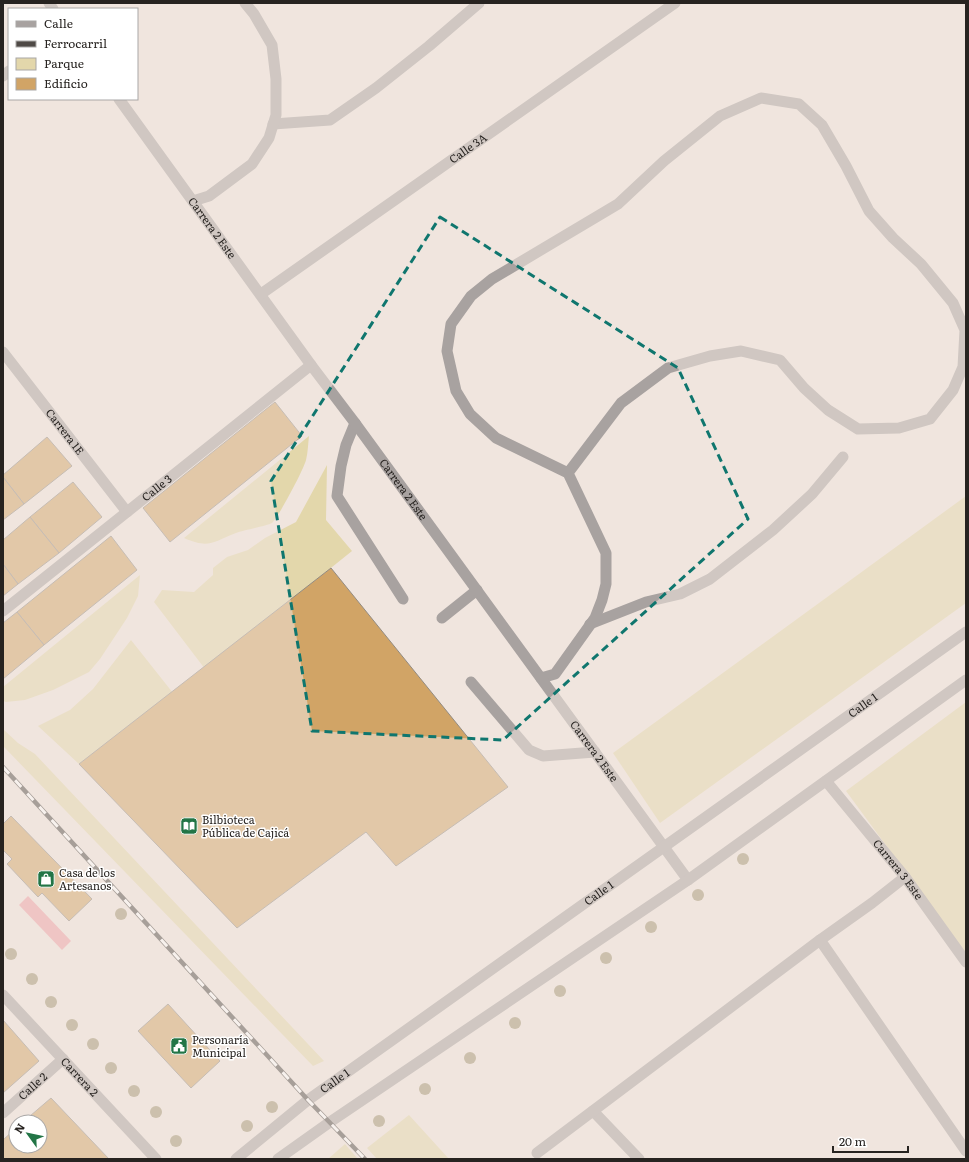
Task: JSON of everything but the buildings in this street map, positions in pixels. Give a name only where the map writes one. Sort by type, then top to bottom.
[{"type":"street","points":[[193,201],[209,196],[252,164],[269,138],[274,124],[276,115],[276,79],[272,45],[254,14],[245,3]]},
{"type":"street","points":[[274,124],[330,120],[376,88],[429,46],[479,3]]},
{"type":"street","name":"Calle 3A","points":[[261,294],[675,3]]},
{"type":"street","points":[[541,678],[555,674],[590,624],[602,600],[606,584],[606,553],[568,473],[496,438],[470,414],[456,391],[447,351],[451,324],[471,296],[492,279],[618,204],[664,161],[720,116],[761,98],[799,104],[822,125],[870,211],[893,238],[921,264],[953,303],[964,330],[963,367],[953,390],[930,419],[899,428],[858,429],[828,410],[804,388],[780,360],[741,351],[710,356],[668,368],[622,403],[568,473]]},
{"type":"street","name":"Carrera 2 Este","points":[[120,100],[311,365],[688,880]]},
{"type":"street","name":"Carrera 1E","points":[[3,352],[126,512]]},
{"type":"street","name":"Calle 3","points":[[3,611],[311,365]]},
{"type":"street","points":[[355,424],[346,445],[341,466],[337,496],[404,599]]},
{"type":"street","points":[[590,624],[646,602],[680,594],[710,579],[773,530],[812,494],[843,457]]},
{"type":"street","points":[[442,618],[477,590]]},
{"type":"street","name":"Calle 1","points":[[236,1159],[308,1100],[966,632]]},
{"type":"street","points":[[278,1159],[330,1122],[688,880],[966,680]]},
{"type":"street","points":[[471,682],[529,750],[543,756],[595,752]]},
{"type":"street","name":"Carrera 3 Este","points":[[826,781],[905,877],[966,962]]},
{"type":"street","points":[[537,1153],[905,877]]},
{"type":"street","points":[[820,940],[966,1151]]},
{"type":"street","name":"Carrera 2","points":[[3,995],[156,1159]]},
{"type":"street","name":"Calle 2","points":[[3,1113],[63,1059]]},
{"type":"street","points":[[593,1111],[639,1159]]},
{"type":"highlighted area","points":[[440,217],[678,368],[748,519],[503,740],[312,731],[271,481]]},
{"type":"green space","points":[[309,436],[304,465],[285,503],[272,523],[239,532],[211,543],[199,543],[184,538]]},
{"type":"green space","points":[[327,465],[326,520],[352,551],[205,669],[154,602],[162,590],[194,592],[213,575],[213,568],[227,557],[248,550],[265,538],[296,522]]},
{"type":"green space","points":[[966,496],[966,603],[660,823],[613,753]]},
{"type":"green space","points":[[140,575],[138,596],[127,618],[100,659],[89,672],[53,690],[25,700],[3,701],[3,687]]},
{"type":"green space","points":[[131,640],[173,693],[79,764],[38,726],[70,710],[93,689]]},
{"type":"green space","points":[[966,702],[966,954],[846,791]]},
{"type":"green space","points":[[3,729],[18,743],[35,754],[324,1061],[313,1066],[3,746]]},
{"type":"green space","points":[[409,1115],[449,1159],[377,1159],[367,1148]]},
{"type":"green space","points":[[345,1144],[358,1159],[328,1159]]},
{"type":"shaded area","points":[[28,896],[71,941],[62,950],[19,905]]},
{"type":"railway","points":[[3,767],[308,1100],[365,1159]]},
{"type":"place","name":"Bilbioteca Pública de Cajicá","points":[[189,826]]},
{"type":"place","name":"Casa de los Artesanos","points":[[46,879]]},
{"type":"place","name":"Personaría Municipal","points":[[179,1046]]}]
